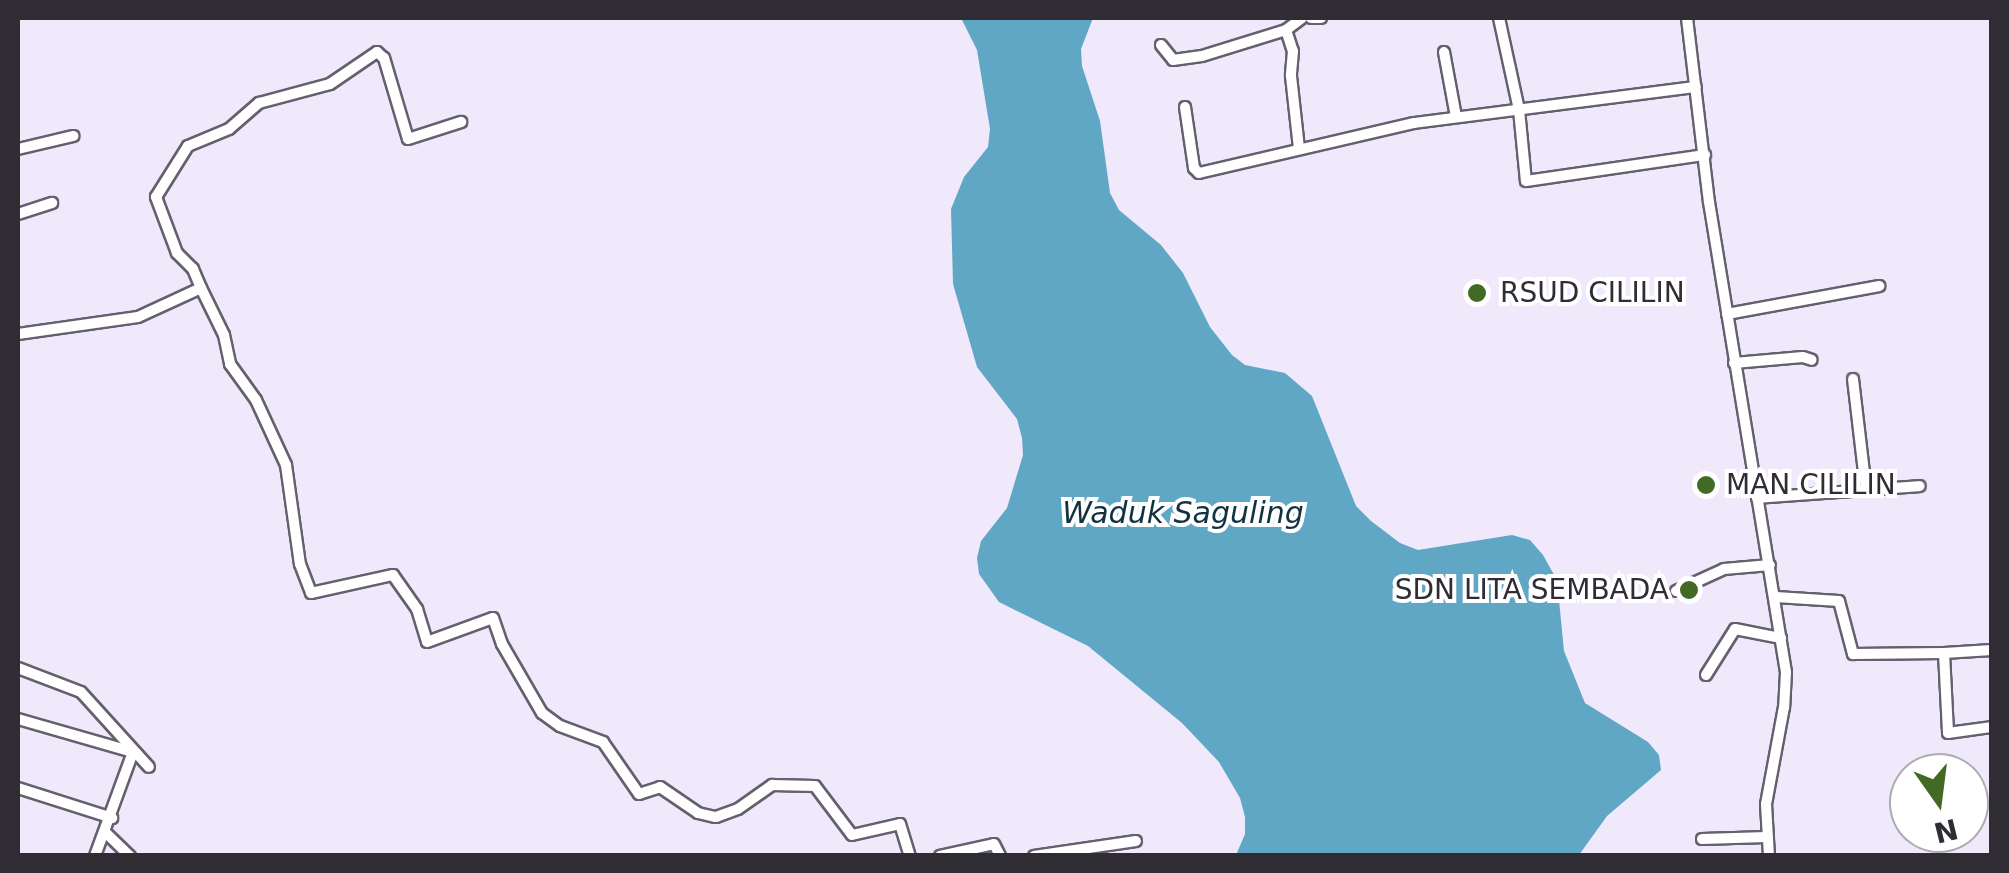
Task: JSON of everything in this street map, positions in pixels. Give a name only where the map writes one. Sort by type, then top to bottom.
[{"type":"street","points":[[1161,45],[1169,57],[1178,60],[1286,30],[1302,18]]},
{"type":"street","points":[[1312,18],[1321,18]]},
{"type":"street","points":[[1499,18],[1518,110],[1526,180],[1705,155]]},
{"type":"street","points":[[1689,18],[1734,363],[1781,638],[1786,691],[1768,786],[1769,856]]},
{"type":"street","points":[[1286,30],[1293,50],[1291,76],[1300,148]]},
{"type":"street","points":[[461,122],[408,139],[384,58],[376,52],[330,84],[259,104],[229,128],[188,146],[156,197],[177,253],[192,268],[224,335],[230,364],[256,400],[288,473],[300,564],[310,594],[393,575],[417,609],[427,642],[494,618],[502,644],[542,713],[560,726],[603,742],[620,761],[632,789],[639,794],[660,787],[698,813],[716,817],[738,809],[772,785],[815,786],[852,835],[900,824],[910,856]]},
{"type":"street","points":[[1444,52],[1456,117]]},
{"type":"street","points":[[1185,107],[1196,172],[1229,169],[1300,148],[1456,117],[1696,86]]},
{"type":"street","points":[[18,149],[73,136]]},
{"type":"street","points":[[18,214],[52,203]]},
{"type":"street","points":[[1727,314],[1879,286]]},
{"type":"street","points":[[18,334],[138,317],[200,288]]},
{"type":"street","points":[[1734,363],[1803,356],[1812,360]]},
{"type":"street","points":[[1853,380],[1866,490]]},
{"type":"street","points":[[1757,498],[1920,486]]},
{"type":"street","points":[[1676,591],[1724,569],[1770,565]]},
{"type":"street","points":[[1776,598],[1839,601],[1853,654],[1992,650]]},
{"type":"street","points":[[1706,675],[1735,628],[1781,638]]},
{"type":"street","points":[[1944,653],[1948,733],[1990,727]]},
{"type":"street","points":[[18,668],[81,692],[149,767]]},
{"type":"street","points":[[18,719],[133,752]]},
{"type":"street","points":[[95,856],[133,752]]},
{"type":"street","points":[[18,788],[112,818]]},
{"type":"street","points":[[106,832],[130,856]]},
{"type":"street","points":[[1702,838],[1767,837]]},
{"type":"street","points":[[1034,856],[1136,841]]},
{"type":"street","points":[[940,856],[994,844],[1000,856]]},
{"type":"water","name":"Waduk Saguling","points":[[961,18],[1093,18],[1081,49],[1082,66],[1100,121],[1110,193],[1119,210],[1161,245],[1183,273],[1210,327],[1232,355],[1245,365],[1285,373],[1312,396],[1356,506],[1371,521],[1400,543],[1418,550],[1512,535],[1530,540],[1543,555],[1557,580],[1564,651],[1585,703],[1648,742],[1659,755],[1661,770],[1607,816],[1579,855],[1236,855],[1245,834],[1245,817],[1240,798],[1219,762],[1182,723],[1088,646],[999,602],[979,574],[977,558],[981,541],[1007,508],[1023,455],[1022,438],[1017,419],[977,367],[953,284],[951,209],[964,177],[988,147],[990,129],[977,50]]},
{"type":"place","name":"RSUD CILILIN","points":[[1477,293]]},
{"type":"place","name":"MAN CILILIN","points":[[1706,485]]},
{"type":"place","name":"SDN LITA SEMBADA","points":[[1689,590]]}]
